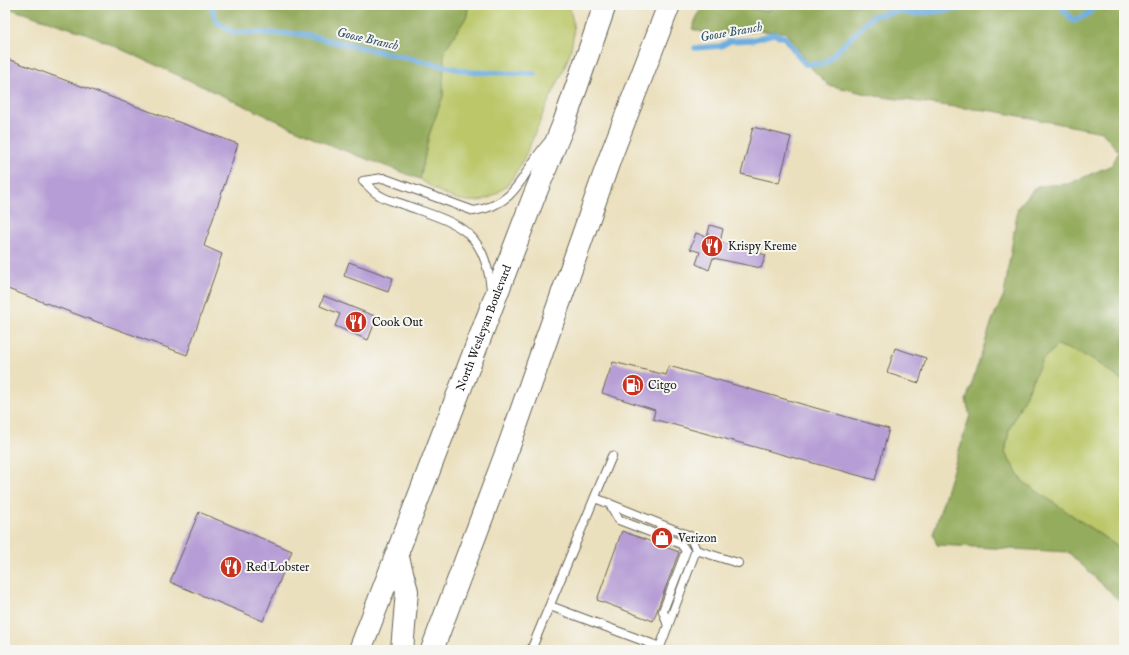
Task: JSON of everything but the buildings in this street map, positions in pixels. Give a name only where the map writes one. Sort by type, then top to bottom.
[{"type":"highway","name":"North Wesleyan Boulevard","points":[[360,650],[533,199],[564,123],[605,5]]},
{"type":"highway","points":[[432,650],[508,449],[610,158],[669,5]]},
{"type":"highway","points":[[397,554],[408,591],[402,650]]},
{"type":"lane","points":[[492,305],[490,276],[483,254],[472,236],[451,222],[379,195],[363,181],[383,178],[474,211],[489,208],[506,199],[518,186],[537,155],[564,123]]},
{"type":"lane","points":[[531,650],[612,456]]},
{"type":"lane","points":[[550,606],[660,647],[696,550],[690,536],[595,498]]},
{"type":"lane","points":[[609,503],[619,520],[681,544],[686,551],[663,611],[668,626]]},
{"type":"lane","points":[[696,550],[738,563]]},
{"type":"green space","points":[[5,5],[464,5],[468,7],[467,16],[444,51],[443,96],[429,135],[420,179],[330,145],[88,34],[5,7]]},
{"type":"green space","points":[[464,5],[568,5],[574,30],[569,56],[529,148],[519,167],[507,185],[500,191],[484,200],[474,201],[464,201],[445,195],[420,179],[429,135],[443,96],[444,51],[467,16],[468,7]]},
{"type":"green space","points":[[725,5],[767,11],[777,5],[1124,5],[1124,382],[1093,359],[1058,345],[1042,360],[1009,430],[1005,453],[1022,481],[1124,551],[1124,605],[1068,552],[937,545],[933,534],[970,415],[966,401],[993,318],[1004,295],[1018,207],[1037,186],[1068,184],[1112,165],[1119,152],[1102,132],[994,111],[876,96],[828,85],[813,70],[785,32],[758,31],[715,36],[692,29],[699,12],[703,7]]},
{"type":"green space","points":[[1058,345],[1093,359],[1124,382],[1124,551],[1022,481],[1005,453],[1009,430],[1042,360]]},
{"type":"waterway","name":"Goose Branch","points":[[211,5],[216,21],[232,32],[300,34],[470,72],[535,74]]},
{"type":"waterway","name":"Goose Branch","points":[[695,48],[721,46],[730,41],[752,40],[773,34],[784,37],[805,64],[824,64],[873,16],[899,11],[913,14],[957,9],[975,5]]},
{"type":"waterway","name":"Goose Branch","points":[[1059,5],[1074,21],[1088,14],[1095,5]]},
{"type":"place","name":"Krispy Kreme","points":[[712,246]]},
{"type":"place","name":"Cook Out","points":[[356,322]]},
{"type":"place","name":"Citgo","points":[[633,385]]},
{"type":"place","name":"Verizon","points":[[662,538]]},
{"type":"place","name":"Red Lobster","points":[[231,567]]}]
